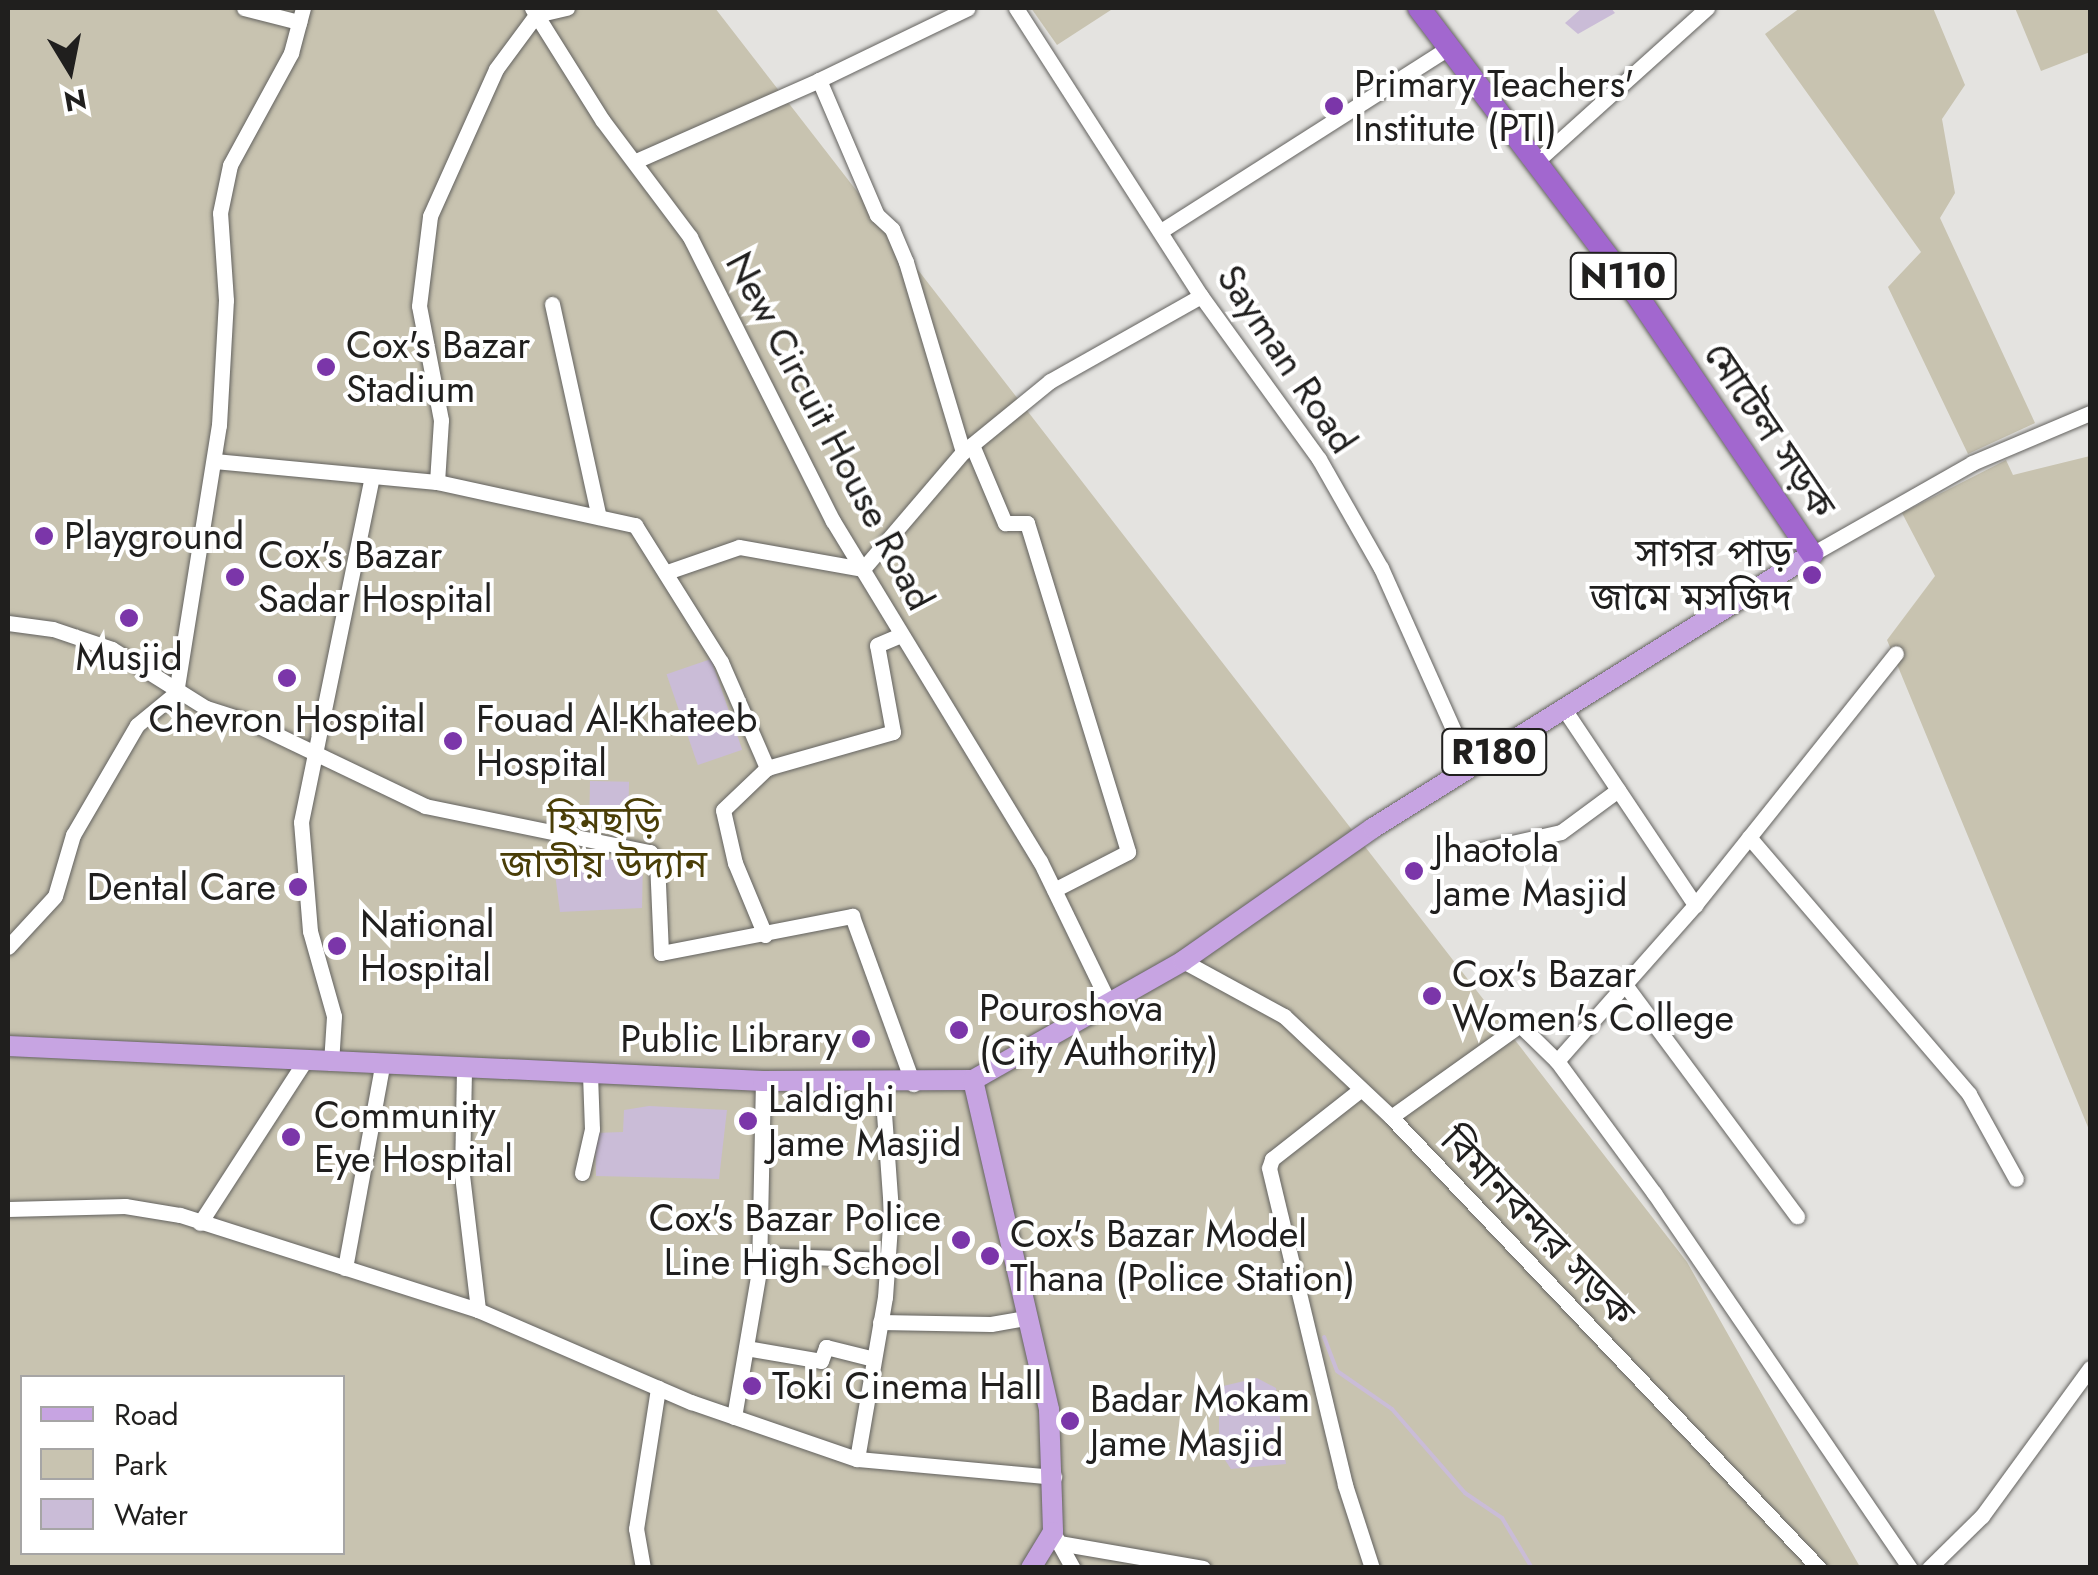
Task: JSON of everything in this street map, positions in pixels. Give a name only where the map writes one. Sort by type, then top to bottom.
[{"type":"highway","name":"মোটেল সড়ক","points":[[1419,8],[1634,291],[1812,554]]},
{"type":"main road","name":"R180","points":[[8,1046],[763,1082],[913,1084],[973,1080],[1184,961],[1470,768],[1812,554]]},
{"type":"main road","points":[[973,1080],[1024,1318],[1049,1410],[1056,1538],[1031,1568]]},
{"type":"street","points":[[8,947],[55,896],[73,834],[137,724],[176,693],[214,460],[226,300],[220,214],[230,165],[291,53],[301,14],[244,8]]},
{"type":"street","points":[[437,482],[440,420],[419,306],[430,216],[496,69],[534,10],[567,8]]},
{"type":"street","points":[[638,160],[819,80],[968,8]]},
{"type":"street","name":"Sayman Road","points":[[1016,8],[1164,229],[1201,296],[1328,475],[1381,568],[1470,768]]},
{"type":"street","points":[[1537,161],[1707,8]]},
{"type":"street","name":"New Circuit House Road","points":[[534,10],[603,122],[638,160],[732,312],[832,521],[1054,890],[1110,1003]]},
{"type":"street","points":[[1164,229],[1450,46]]},
{"type":"street","points":[[819,80],[877,215],[892,229],[906,262],[967,448],[1005,523],[1026,522],[1128,852],[1054,890]]},
{"type":"street","points":[[667,572],[739,547],[863,570],[967,448],[1050,381],[1201,296]]},
{"type":"street","points":[[552,304],[598,516]]},
{"type":"street","points":[[1812,554],[1972,463],[2090,414]]},
{"type":"street","points":[[214,460],[371,480],[437,482],[598,516],[641,530],[721,662],[767,768]]},
{"type":"street","points":[[331,1064],[334,1016],[310,931],[302,822],[347,621],[371,480]]},
{"type":"street","points":[[8,622],[53,628],[112,649],[176,693],[425,806],[650,852],[657,862],[660,953],[842,917],[858,921],[913,1084]]},
{"type":"street","points":[[765,935],[735,863],[723,810],[767,768],[895,730],[877,645],[900,635]]},
{"type":"street","points":[[1557,1061],[1695,905],[1896,653]]},
{"type":"street","points":[[1564,708],[1695,905]]},
{"type":"street","points":[[1467,853],[1561,832],[1618,790]]},
{"type":"street","points":[[1748,837],[1969,1094],[2016,1179]]},
{"type":"street","name":"বিমানবন্দর সড়ক","points":[[1184,961],[1284,1016],[1391,1117],[1820,1568]]},
{"type":"street","points":[[1626,986],[1797,1216]]},
{"type":"street","points":[[1391,1117],[1520,1025],[1557,1061],[1910,1568]]},
{"type":"street","points":[[200,1223],[304,1062]]},
{"type":"street","points":[[344,1268],[382,1066]]},
{"type":"street","points":[[464,1070],[462,1174],[478,1310]]},
{"type":"street","points":[[582,1173],[592,1129],[590,1075]]},
{"type":"street","points":[[734,1418],[759,1255],[763,1082]]},
{"type":"street","points":[[858,1459],[887,1260],[882,1084]]},
{"type":"street","points":[[1360,1090],[1272,1158],[1269,1168],[1345,1486],[1372,1568]]},
{"type":"street","points":[[8,1209],[125,1206],[200,1223],[478,1310],[734,1418],[858,1459],[1054,1477]]},
{"type":"street","points":[[759,1255],[887,1260]]},
{"type":"street","points":[[880,1322],[975,1325],[1024,1318]]},
{"type":"street","points":[[746,1348],[821,1361],[826,1347],[874,1359]]},
{"type":"street","points":[[1929,1568],[1982,1516],[2090,1368]]},
{"type":"street","points":[[642,1568],[636,1528],[658,1388]]},
{"type":"street","points":[[1056,1538],[1072,1568]]},
{"type":"street","points":[[1056,1538],[1202,1568]]},
{"type":"green space","name":"হিমছড়ি জাতীয় উদ্যান","points":[[8,8],[715,8],[1687,1262],[1860,1567],[8,1568]]},
{"type":"green space","points":[[1031,8],[1114,8],[1057,45]]},
{"type":"green space","points":[[1800,8],[1933,8],[1965,85],[1942,119],[1955,193],[1940,218],[2035,423],[1968,454],[1888,287],[1921,252],[1765,34]]},
{"type":"green space","points":[[2015,8],[2090,8],[2090,52],[2041,71]]},
{"type":"green space","points":[[2090,456],[2090,1132],[1887,640],[1935,576],[1902,513],[2006,460],[2013,475]]},
{"type":"water","points":[[1582,8],[1611,8],[1615,13],[1578,34],[1565,23]]},
{"type":"water","points":[[711,659],[742,750],[698,765],[667,674]]},
{"type":"water","points":[[590,781],[629,782],[628,826],[589,825]]},
{"type":"water","points":[[553,858],[643,858],[642,908],[560,912]]},
{"type":"water","points":[[649,1106],[727,1110],[719,1179],[596,1176],[595,1133],[623,1132],[624,1110]]},
{"type":"water","points":[[1257,1378],[1276,1388],[1286,1464],[1231,1469],[1219,1451],[1219,1387]]},
{"type":"waterway","points":[[1324,1337],[1337,1371],[1392,1409],[1465,1493],[1502,1518],[1532,1568]]},
{"type":"place","name":"Primary Teachers' Institute (PTI)","points":[[1334,106]]},
{"type":"place","name":"Cox's Bazar Stadium","points":[[326,367]]},
{"type":"place","name":"Playground","points":[[44,536]]},
{"type":"place","name":"সাগর পাড় জামে মসজিদ","points":[[1812,575]]},
{"type":"place","name":"Cox's Bazar Sadar Hospital","points":[[235,577]]},
{"type":"place","name":"Musjid","points":[[129,618]]},
{"type":"place","name":"Chevron Hospital","points":[[287,678]]},
{"type":"place","name":"Fouad Al-Khateeb Hospital","points":[[453,741]]},
{"type":"place","name":"Jhaotola Jame Masjid","points":[[1414,871]]},
{"type":"place","name":"Dental Care","points":[[298,887]]},
{"type":"place","name":"National Hospital","points":[[337,946]]},
{"type":"place","name":"Cox's Bazar Women's College","points":[[1432,996]]},
{"type":"place","name":"Pouroshova (City Authority)","points":[[959,1030]]},
{"type":"place","name":"Public Library","points":[[861,1039]]},
{"type":"place","name":"Laldighi Jame Masjid","points":[[748,1121]]},
{"type":"place","name":"Community Eye Hospital","points":[[291,1137]]},
{"type":"place","name":"Cox's Bazar Police Line High School","points":[[961,1240]]},
{"type":"place","name":"Cox's Bazar Model Thana (Police Station)","points":[[990,1256]]},
{"type":"place","name":"Toki Cinema Hall","points":[[752,1386]]},
{"type":"place","name":"Badar Mokam Jame Masjid","points":[[1070,1421]]}]
